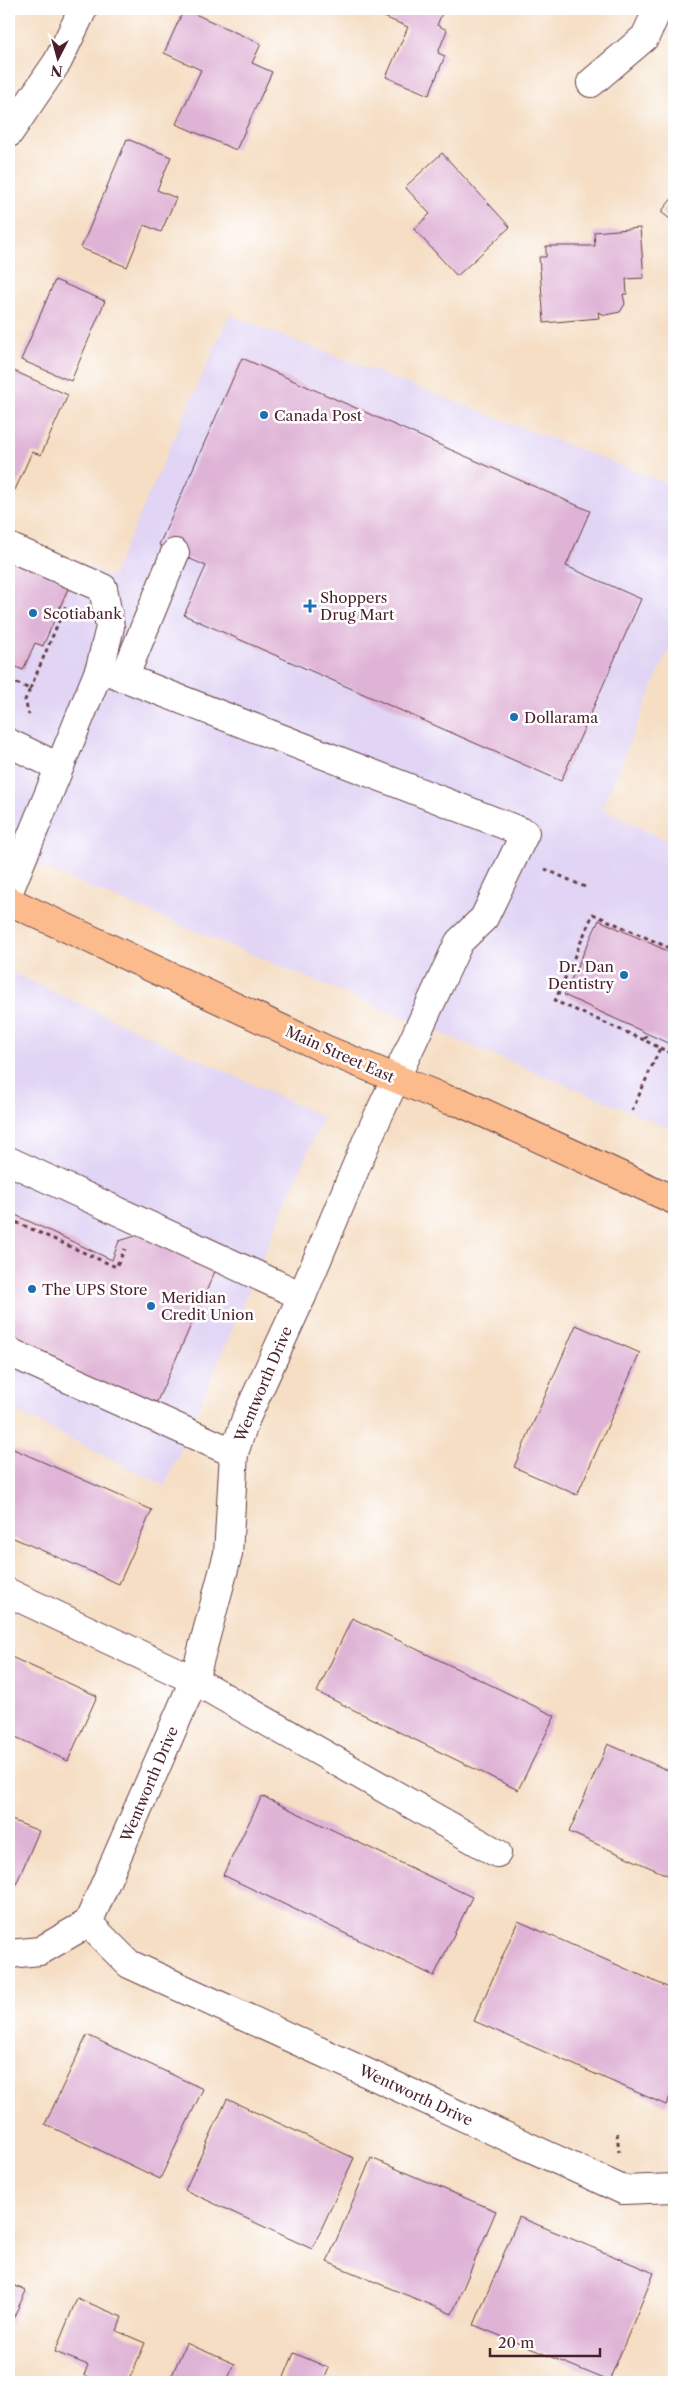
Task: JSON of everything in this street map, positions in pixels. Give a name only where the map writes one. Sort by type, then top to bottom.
[{"type":"main road","name":"Main Street East","points":[[9,901],[325,1049],[396,1079],[462,1103],[674,1200]]},
{"type":"street","points":[[9,133],[58,61],[83,9]]},
{"type":"street","points":[[591,83],[645,38],[658,9]]},
{"type":"street","points":[[9,547],[103,588],[110,627],[112,673]]},
{"type":"street","points":[[9,891],[59,767],[176,553]]},
{"type":"street","name":"Wentworth Drive","points":[[112,673],[525,833],[484,918],[459,942],[368,1138],[302,1296],[246,1418],[234,1453],[228,1554],[194,1680],[88,1923],[129,1964],[623,2190],[674,2188]]},
{"type":"street","points":[[9,744],[59,767]]},
{"type":"street","points":[[9,1161],[302,1296]]},
{"type":"street","points":[[9,1352],[234,1453]]},
{"type":"street","points":[[9,1593],[194,1680],[497,1853]]},
{"type":"street","points":[[9,1954],[40,1951],[88,1923]]},
{"type":"path","points":[[32,722],[25,700],[66,602]]},
{"type":"path","points":[[9,680],[30,689]]},
{"type":"path","points":[[514,856],[586,887]]},
{"type":"path","points":[[674,950],[594,914],[555,1001],[674,1054]]},
{"type":"path","points":[[644,1040],[647,1033]]},
{"type":"path","points":[[632,1110],[660,1048]]},
{"type":"path","points":[[9,1219],[116,1267],[125,1248],[132,1244]]},
{"type":"shaded area","points":[[229,315],[674,486],[674,636],[602,809],[674,844],[674,1130],[9,854],[9,534],[112,577]]},
{"type":"shaded area","points":[[9,971],[323,1117],[165,1486],[9,1408]]},
{"type":"building","points":[[184,9],[261,44],[252,63],[272,72],[236,150],[176,124],[201,70],[164,53]]},
{"type":"building","points":[[365,9],[444,9],[437,25],[447,30],[438,53],[445,56],[429,95],[386,77],[408,27]]},
{"type":"building","points":[[127,139],[171,157],[157,190],[176,198],[161,232],[144,225],[127,267],[81,248]]},
{"type":"building","points":[[442,153],[510,227],[457,276],[414,229],[430,214],[405,187]]},
{"type":"building","points":[[674,196],[674,222],[661,212]]},
{"type":"building","points":[[640,228],[644,278],[626,279],[627,294],[623,294],[625,304],[620,312],[605,315],[598,312],[599,318],[544,323],[539,257],[546,257],[546,246],[595,246],[594,232]]},
{"type":"building","points":[[55,280],[105,301],[71,381],[21,360]]},
{"type":"building","points":[[242,358],[590,511],[566,566],[641,599],[561,781],[184,615],[206,566],[159,545]]},
{"type":"building","points":[[14,371],[68,395],[41,455],[32,452],[15,490],[9,488],[9,384]]},
{"type":"building","name":"Scotiabank","points":[[9,557],[70,584],[43,646],[35,643],[23,670],[9,664]]},
{"type":"building","name":"Dr. Dan Dentistry","points":[[599,920],[674,954],[674,1046],[564,995]]},
{"type":"building","points":[[9,1212],[112,1260],[119,1241],[139,1235],[216,1269],[154,1408],[9,1340]]},
{"type":"building","points":[[576,1325],[640,1353],[577,1495],[514,1467]]},
{"type":"building","points":[[9,1447],[152,1510],[119,1584],[9,1536]]},
{"type":"building","points":[[352,1618],[555,1716],[518,1790],[317,1692]]},
{"type":"building","points":[[9,1656],[97,1696],[68,1761],[9,1734]]},
{"type":"building","points":[[608,1744],[674,1773],[674,1878],[569,1832]]},
{"type":"building","points":[[262,1796],[472,1897],[434,1976],[223,1875]]},
{"type":"building","points":[[9,1819],[39,1831],[11,1896],[9,1894]]},
{"type":"building","points":[[518,1921],[674,1990],[674,2088],[666,2105],[474,2021]]},
{"type":"building","points":[[87,2035],[203,2089],[160,2179],[45,2124]]},
{"type":"building","points":[[227,2099],[354,2158],[312,2249],[185,2190]]},
{"type":"building","points":[[371,2158],[496,2211],[452,2314],[327,2262]]},
{"type":"building","points":[[519,2217],[654,2273],[609,2381],[474,2325]]},
{"type":"building","points":[[9,2283],[26,2291],[9,2327]]},
{"type":"building","points":[[77,2298],[122,2317],[117,2331],[145,2343],[128,2382],[100,2382],[84,2375],[88,2365],[55,2352]]},
{"type":"building","points":[[186,2343],[235,2364],[228,2378],[237,2382],[169,2382]]},
{"type":"building","points":[[294,2353],[329,2368],[323,2382],[282,2382]]},
{"type":"place","name":"Canada Post","points":[[264,415]]},
{"type":"place","name":"Shoppers Drug Mart","points":[[310,606]]},
{"type":"place","name":"Scotiabank","points":[[33,613]]},
{"type":"place","name":"Dollarama","points":[[514,717]]},
{"type":"place","name":"Dr. Dan Dentistry","points":[[624,975]]},
{"type":"place","name":"The UPS Store","points":[[32,1289]]},
{"type":"place","name":"Meridian Credit Union","points":[[151,1306]]}]
